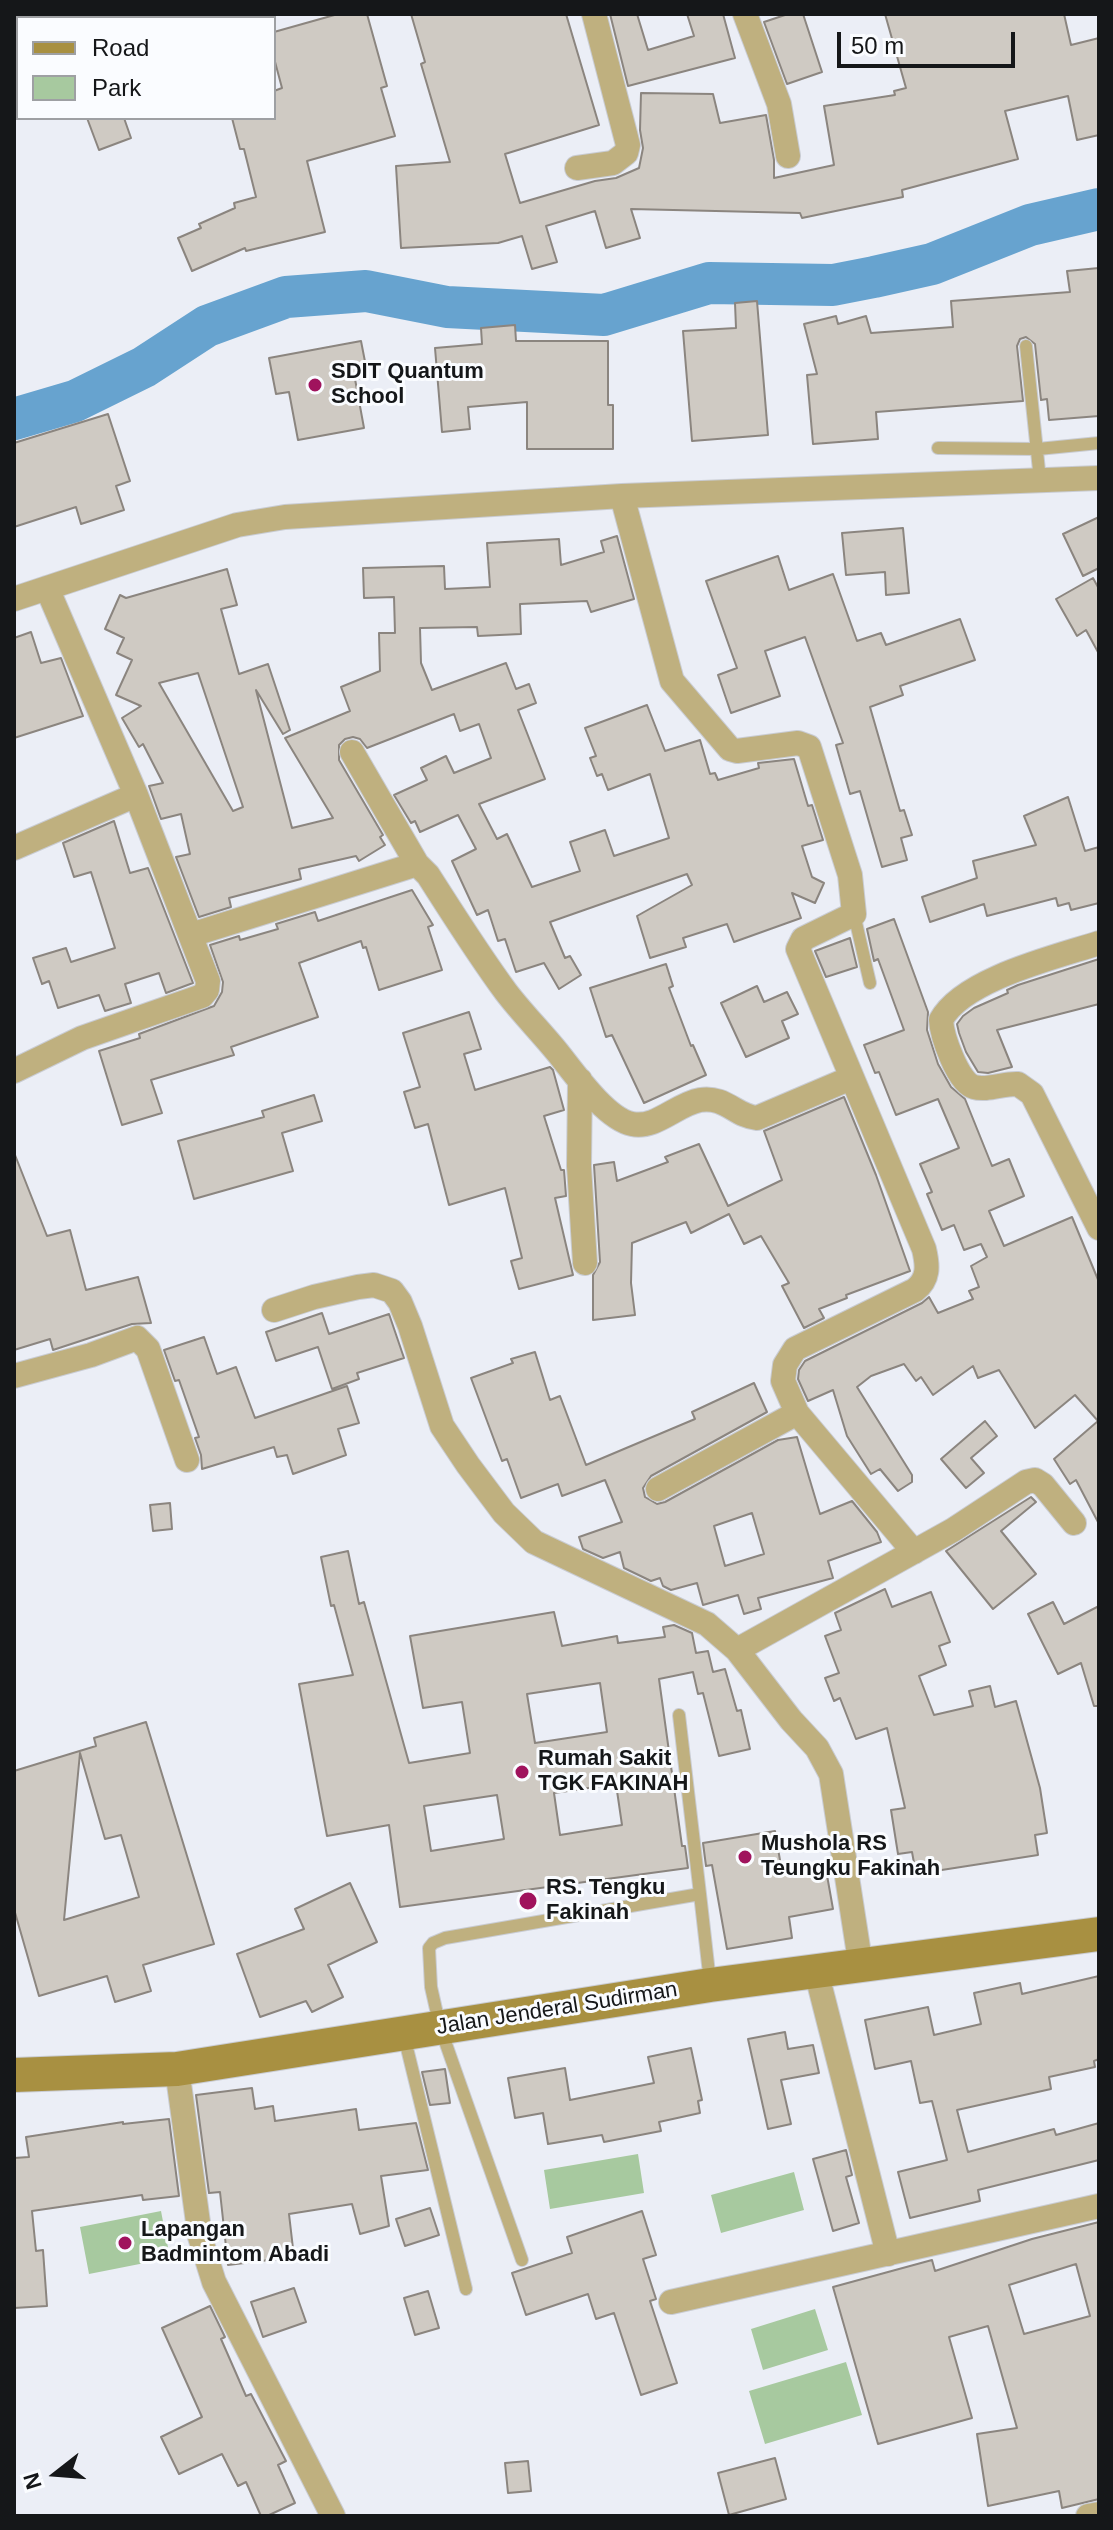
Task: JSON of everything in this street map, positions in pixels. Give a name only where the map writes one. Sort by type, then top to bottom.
[{"type":"street","points":[[577,168],[613,163],[626,153],[628,145],[594,14]]},
{"type":"street","points":[[745,14],[779,104],[788,156]]},
{"type":"street","points":[[14,599],[254,521],[622,496],[1099,478]]},
{"type":"street","points":[[622,496],[672,681],[730,749],[737,751],[798,743],[809,747],[850,875],[854,914],[803,939],[798,949],[924,1249],[927,1271],[915,1290],[795,1349],[785,1365],[783,1381],[797,1413],[914,1552]]},
{"type":"street","points":[[14,1071],[82,1038],[202,996],[207,990],[206,972],[136,795],[47,588]]},
{"type":"street","points":[[352,752],[417,864],[428,875],[508,994],[580,1080],[615,1116],[640,1124],[702,1100],[729,1104],[744,1115],[757,1118],[851,1078]]},
{"type":"street","points":[[14,848],[136,795]]},
{"type":"street","points":[[191,935],[417,864]]},
{"type":"street","points":[[1099,943],[1002,976],[975,989],[951,1007],[941,1020],[942,1033],[961,1077],[970,1086],[1018,1084],[1032,1094],[1099,1228]]},
{"type":"street","points":[[580,1080],[579,1166],[585,1263]]},
{"type":"street","points":[[274,1310],[358,1287],[374,1285],[392,1291],[410,1326],[442,1426],[504,1513],[534,1542],[707,1624],[737,1650],[791,1720],[817,1748],[831,1774],[861,1967]]},
{"type":"street","points":[[14,1376],[91,1355],[137,1338],[148,1349],[187,1460]]},
{"type":"street","points":[[658,1489],[797,1413]]},
{"type":"street","points":[[737,1650],[914,1552],[1032,1481],[1043,1485],[1074,1523]]},
{"type":"street","name":"Jalan Jenderal Sudirman","points":[[14,2075],[177,2069],[710,1985],[1099,1934]]},
{"type":"street","points":[[816,1971],[888,2254]]},
{"type":"street","points":[[177,2069],[200,2237],[214,2282],[333,2516]]},
{"type":"street","points":[[671,2302],[1099,2206]]},
{"type":"street","points":[[1088,2516],[1099,2514]]},
{"type":"lane","points":[[1026,346],[1040,480]]},
{"type":"lane","points":[[938,448],[1038,449],[1099,443]]},
{"type":"lane","points":[[854,914],[870,983]]},
{"type":"lane","points":[[679,1715],[710,1985]]},
{"type":"lane","points":[[522,2260],[440,2027],[431,1987],[429,1948],[445,1938],[700,1894]]},
{"type":"lane","points":[[403,2033],[466,2289]]},
{"type":"green space","points":[[638,2154],[644,2193],[550,2209],[544,2170]]},
{"type":"green space","points":[[794,2172],[804,2210],[721,2233],[711,2195]]},
{"type":"green space","name":"Lapangan Badmintom Abadi","points":[[161,2211],[170,2258],[89,2274],[80,2227]]},
{"type":"green space","points":[[815,2309],[828,2350],[763,2370],[751,2329]]},
{"type":"green space","points":[[846,2362],[862,2415],[765,2444],[749,2391]]},
{"type":"building","points":[[338,14],[367,14],[387,86],[381,88],[395,136],[307,161],[325,232],[246,251],[245,248],[192,271],[178,238],[201,228],[199,224],[235,208],[234,203],[256,197],[244,149],[240,149],[233,120],[276,120],[276,90],[282,88],[276,66],[276,31]]},
{"type":"building","points":[[411,14],[566,14],[599,125],[505,154],[520,203],[616,178],[639,168],[643,148],[641,93],[713,94],[720,123],[766,115],[774,178],[834,165],[824,106],[895,95],[894,91],[906,88],[885,14],[1064,14],[1071,45],[1099,38],[1099,135],[1077,140],[1068,96],[1005,111],[1018,159],[902,190],[903,197],[802,218],[800,213],[631,209],[640,238],[606,248],[595,211],[546,226],[557,262],[532,269],[522,236],[498,243],[401,248],[396,166],[450,162],[421,64],[425,62]]},
{"type":"building","points":[[610,14],[637,14],[648,50],[694,36],[687,14],[723,14],[735,58],[628,86]]},
{"type":"building","points":[[788,14],[803,14],[822,72],[787,84],[764,22]]},
{"type":"building","points":[[88,120],[125,120],[131,138],[99,150]]},
{"type":"building","points":[[1099,268],[1099,416],[1049,420],[1047,399],[1041,400],[1035,344],[1026,337],[1020,339],[1017,346],[1023,401],[876,412],[878,439],[813,444],[807,375],[817,374],[804,324],[836,316],[838,324],[866,316],[871,333],[953,327],[951,301],[1070,292],[1067,271]]},
{"type":"building","points":[[757,301],[768,435],[692,441],[683,331],[736,328],[735,303]]},
{"type":"building","points":[[515,325],[516,341],[608,341],[608,405],[613,405],[613,449],[527,449],[527,402],[468,407],[470,429],[442,432],[435,348],[482,344],[481,328]]},
{"type":"building","name":"SDIT Quantum School","points":[[361,341],[368,377],[355,379],[364,428],[298,440],[289,392],[276,394],[269,358]]},
{"type":"building","points":[[108,414],[130,481],[116,486],[124,510],[81,524],[76,507],[14,527],[14,443]]},
{"type":"building","points":[[1099,517],[1099,568],[1083,576],[1063,534]]},
{"type":"building","points":[[903,528],[909,593],[886,595],[885,572],[846,575],[842,533]]},
{"type":"building","points":[[617,536],[634,599],[591,612],[587,601],[520,604],[521,634],[478,636],[477,627],[420,628],[421,663],[432,690],[506,663],[516,689],[529,684],[536,703],[518,710],[545,779],[479,804],[497,839],[507,834],[532,887],[580,871],[570,842],[605,830],[614,856],[669,838],[650,774],[608,790],[602,774],[597,776],[590,758],[596,756],[585,728],[647,705],[665,751],[700,740],[710,774],[715,773],[718,780],[759,768],[758,763],[794,759],[808,806],[812,805],[823,840],[802,846],[812,877],[824,883],[815,903],[792,893],[801,918],[734,942],[727,924],[683,938],[686,947],[650,958],[637,916],[692,885],[687,874],[550,922],[565,958],[570,956],[581,975],[559,989],[544,963],[516,972],[505,939],[498,941],[488,910],[477,915],[452,861],[476,849],[458,815],[420,832],[394,795],[427,780],[421,768],[446,756],[454,773],[491,758],[479,724],[460,731],[454,714],[367,748],[360,739],[353,737],[339,745],[339,760],[383,835],[380,837],[385,845],[359,861],[356,856],[299,869],[301,879],[229,898],[231,907],[199,917],[176,857],[190,854],[181,814],[161,819],[149,786],[163,783],[143,744],[139,747],[122,718],[141,706],[116,695],[132,660],[117,653],[124,638],[105,629],[120,595],[126,598],[227,569],[237,605],[221,609],[239,674],[268,664],[290,730],[283,734],[256,690],[292,828],[333,818],[285,738],[350,711],[341,687],[380,671],[379,633],[395,633],[394,597],[364,598],[363,568],[444,566],[445,589],[490,587],[487,543],[559,539],[561,565],[604,552],[601,541]],"holes":[[[198,673],[243,807],[233,811],[159,683]]]},
{"type":"building","points":[[778,556],[789,590],[833,574],[857,641],[881,633],[886,645],[960,619],[975,660],[900,686],[903,695],[870,707],[900,811],[904,810],[912,835],[901,838],[907,860],[882,867],[860,791],[850,794],[836,745],[843,743],[805,637],[765,651],[780,696],[731,713],[718,675],[737,668],[706,581]]},
{"type":"building","points":[[1093,578],[1099,589],[1099,654],[1086,630],[1077,636],[1056,599]]},
{"type":"building","points":[[31,632],[41,663],[61,658],[83,716],[14,738],[14,638]]},
{"type":"building","points":[[1068,797],[1085,851],[1099,847],[1099,903],[1071,910],[1069,903],[1058,906],[1056,898],[987,916],[984,904],[930,922],[922,897],[977,878],[973,861],[1036,845],[1024,816]]},
{"type":"building","points":[[114,821],[130,873],[148,868],[193,983],[166,993],[159,973],[125,984],[131,1003],[105,1011],[99,995],[58,1008],[49,981],[42,984],[33,958],[66,948],[71,962],[115,948],[91,872],[74,877],[63,843]]},
{"type":"building","points":[[412,890],[433,925],[428,927],[442,970],[379,990],[366,947],[363,948],[361,941],[299,963],[318,1017],[231,1047],[234,1055],[151,1080],[162,1113],[122,1125],[99,1051],[140,1038],[139,1034],[214,1006],[222,992],[223,982],[210,945],[278,929],[276,924],[315,912],[318,921]]},
{"type":"building","points":[[894,919],[928,1012],[927,1030],[938,1064],[951,1087],[965,1099],[992,1166],[1009,1159],[1024,1196],[989,1211],[1004,1246],[1072,1217],[1099,1282],[1099,1524],[1076,1480],[1070,1484],[1054,1459],[1098,1421],[1075,1395],[1035,1428],[999,1370],[978,1378],[973,1366],[933,1395],[921,1377],[916,1381],[904,1364],[871,1376],[857,1387],[912,1475],[912,1482],[898,1491],[880,1469],[871,1474],[847,1436],[833,1390],[808,1401],[798,1379],[805,1361],[929,1297],[938,1313],[973,1299],[969,1291],[979,1287],[971,1266],[987,1257],[981,1244],[964,1250],[954,1225],[942,1230],[927,1194],[932,1192],[920,1164],[959,1148],[938,1099],[896,1115],[879,1072],[875,1073],[864,1045],[904,1030],[878,959],[874,961],[867,929]]},
{"type":"building","points":[[850,938],[857,967],[826,977],[815,951]]},
{"type":"building","points":[[1099,959],[1099,1004],[997,1030],[1012,1067],[988,1073],[978,1072],[959,1033],[957,1024],[963,1016],[1018,985]]},
{"type":"building","points":[[666,964],[673,986],[669,988],[691,1046],[706,1075],[644,1103],[612,1035],[606,1037],[590,988]]},
{"type":"building","points":[[757,986],[764,1002],[787,992],[798,1014],[782,1021],[789,1038],[746,1057],[721,1003]]},
{"type":"building","points":[[469,1012],[481,1049],[464,1054],[475,1090],[550,1067],[553,1070],[564,1110],[544,1116],[561,1170],[564,1170],[566,1196],[555,1198],[573,1275],[519,1289],[511,1261],[522,1258],[505,1188],[449,1205],[428,1124],[415,1128],[404,1092],[420,1087],[403,1033]]},
{"type":"building","points":[[314,1095],[322,1121],[282,1133],[293,1171],[194,1199],[178,1141],[264,1117],[262,1111]]},
{"type":"building","points":[[844,1097],[910,1271],[846,1295],[847,1298],[819,1309],[824,1318],[804,1328],[782,1286],[789,1283],[761,1236],[744,1244],[729,1214],[691,1233],[686,1222],[632,1243],[631,1283],[635,1315],[593,1320],[593,1275],[600,1262],[594,1165],[614,1162],[617,1181],[668,1162],[665,1157],[699,1144],[728,1206],[782,1180],[764,1131]]},
{"type":"building","points":[[15,1155],[47,1236],[70,1230],[86,1290],[138,1277],[151,1323],[132,1324],[53,1350],[50,1339],[14,1350]]},
{"type":"building","points":[[322,1313],[329,1334],[389,1314],[404,1358],[357,1373],[359,1379],[332,1389],[318,1347],[276,1361],[266,1332]]},
{"type":"building","points":[[204,1337],[217,1374],[236,1367],[255,1418],[347,1386],[359,1423],[338,1429],[346,1455],[293,1474],[287,1455],[277,1457],[274,1447],[202,1469],[195,1438],[199,1437],[179,1380],[175,1381],[164,1350]]},
{"type":"building","points":[[535,1352],[550,1400],[560,1396],[586,1465],[695,1419],[692,1412],[754,1383],[767,1412],[651,1476],[643,1488],[645,1497],[657,1504],[665,1502],[778,1440],[797,1437],[820,1514],[852,1501],[877,1532],[881,1542],[828,1561],[833,1578],[758,1598],[761,1609],[744,1614],[738,1595],[703,1605],[697,1583],[671,1590],[663,1586],[660,1578],[651,1581],[624,1568],[620,1552],[603,1558],[583,1549],[579,1537],[622,1522],[605,1480],[562,1496],[558,1484],[521,1498],[507,1459],[502,1461],[471,1378],[513,1363],[511,1359]],"holes":[[[752,1513],[764,1554],[725,1566],[714,1526]]]},
{"type":"building","points":[[985,1421],[997,1436],[971,1458],[984,1473],[966,1488],[941,1459]]},
{"type":"building","points":[[1031,1497],[1036,1502],[1001,1531],[1036,1574],[993,1609],[946,1551]]},
{"type":"building","points":[[170,1503],[172,1529],[153,1531],[150,1505]]},
{"type":"building","name":"Rumah Sakit TGK FAKINAH","points":[[348,1551],[359,1604],[364,1602],[409,1763],[470,1753],[462,1702],[423,1708],[410,1636],[554,1612],[562,1646],[617,1636],[618,1643],[665,1637],[663,1627],[674,1625],[692,1633],[696,1653],[708,1651],[713,1672],[725,1669],[737,1711],[741,1710],[750,1749],[719,1756],[703,1693],[698,1694],[693,1672],[659,1679],[682,1846],[685,1846],[688,1868],[400,1907],[389,1825],[327,1836],[299,1684],[353,1675],[334,1605],[331,1606],[321,1557]],"holes":[[[600,1683],[607,1732],[535,1743],[527,1694]],[[616,1784],[622,1825],[560,1835],[554,1793]],[[497,1795],[504,1839],[431,1851],[424,1806]]]},
{"type":"building","points":[[885,1589],[892,1607],[931,1592],[950,1642],[939,1646],[946,1665],[919,1676],[934,1715],[973,1706],[969,1691],[990,1686],[995,1707],[1016,1701],[1040,1788],[1047,1833],[1035,1835],[1038,1855],[916,1874],[912,1852],[898,1854],[891,1810],[905,1808],[887,1728],[856,1739],[840,1698],[834,1701],[825,1678],[839,1673],[825,1636],[841,1630],[835,1613]]},
{"type":"building","points":[[1053,1602],[1064,1624],[1099,1606],[1099,1706],[1094,1706],[1081,1663],[1058,1674],[1028,1614]]},
{"type":"building","points":[[146,1722],[214,1944],[143,1965],[151,1991],[115,2002],[107,1976],[39,1996],[14,1909],[14,1771],[96,1746],[94,1738]],"holes":[[[80,1753],[105,1839],[121,1835],[139,1897],[64,1920]]]},
{"type":"building","points":[[775,1831],[782,1872],[825,1864],[833,1909],[789,1917],[792,1938],[727,1949],[712,1865],[706,1866],[703,1843]]},
{"type":"building","points":[[350,1883],[377,1942],[328,1965],[343,1997],[312,2012],[306,2001],[260,2017],[237,1954],[304,1929],[295,1909]]},
{"type":"building","points":[[1099,1976],[1099,2059],[1094,2061],[1095,2067],[1049,2077],[1051,2089],[957,2110],[968,2152],[1054,2129],[1056,2135],[1099,2123],[1099,2160],[978,2190],[980,2201],[910,2218],[898,2172],[947,2160],[932,2101],[920,2103],[911,2061],[875,2069],[865,2020],[928,2007],[934,2035],[981,2024],[974,1993],[1020,1983],[1022,1994]]},
{"type":"building","points":[[785,2032],[788,2049],[813,2045],[819,2073],[781,2080],[791,2124],[768,2129],[748,2039]]},
{"type":"building","points":[[691,2048],[702,2100],[698,2101],[700,2113],[659,2122],[661,2131],[604,2142],[602,2135],[548,2144],[543,2113],[515,2118],[508,2078],[565,2068],[570,2100],[654,2083],[648,2057]]},
{"type":"building","points":[[445,2069],[450,2103],[430,2105],[422,2072]]},
{"type":"building","points":[[252,2088],[255,2109],[273,2106],[275,2121],[356,2109],[359,2130],[416,2123],[428,2170],[381,2176],[389,2226],[360,2234],[352,2204],[289,2214],[294,2257],[228,2265],[220,2192],[209,2193],[196,2095]]},
{"type":"building","points":[[169,2119],[179,2196],[143,2200],[142,2195],[32,2211],[36,2251],[43,2250],[47,2306],[14,2308],[14,2158],[29,2157],[26,2137],[123,2122]]},
{"type":"building","points":[[846,2150],[852,2175],[846,2177],[859,2223],[833,2231],[813,2159]]},
{"type":"building","points":[[430,2208],[439,2235],[405,2246],[396,2219]]},
{"type":"building","points":[[642,2211],[656,2255],[643,2259],[656,2299],[650,2301],[677,2383],[641,2395],[614,2313],[596,2319],[588,2294],[526,2315],[512,2273],[572,2253],[567,2237]]},
{"type":"building","points":[[1099,2222],[1099,2499],[1062,2508],[1059,2491],[988,2506],[977,2434],[1017,2428],[988,2326],[949,2337],[972,2418],[878,2444],[833,2287],[932,2260],[935,2271],[1032,2239]],"holes":[[[1076,2264],[1090,2316],[1024,2334],[1009,2285]]]},
{"type":"building","points":[[294,2288],[306,2322],[263,2337],[251,2302]]},
{"type":"building","points":[[428,2291],[439,2328],[415,2335],[404,2298]]},
{"type":"building","points":[[210,2306],[225,2337],[221,2339],[246,2396],[251,2394],[286,2461],[278,2465],[295,2503],[267,2516],[261,2516],[246,2482],[238,2486],[222,2454],[179,2474],[161,2437],[202,2417],[162,2328]]},
{"type":"building","points":[[775,2458],[786,2499],[729,2515],[718,2473]]},
{"type":"building","points":[[528,2461],[531,2491],[508,2493],[505,2463]]},
{"type":"waterway","points":[[14,419],[75,401],[144,367],[207,326],[286,297],[366,291],[447,307],[604,315],[709,283],[833,285],[874,277],[932,264],[1030,225],[1099,209]]},
{"type":"place","name":"SDIT Quantum School","points":[[315,385]]},
{"type":"place","name":"Rumah Sakit TGK FAKINAH","points":[[522,1772]]},
{"type":"place","name":"Mushola RS Teungku Fakinah","points":[[745,1857]]},
{"type":"place","name":"RS. Tengku Fakinah","points":[[528,1901]]},
{"type":"place","name":"Lapangan Badmintom Abadi","points":[[125,2243]]}]
